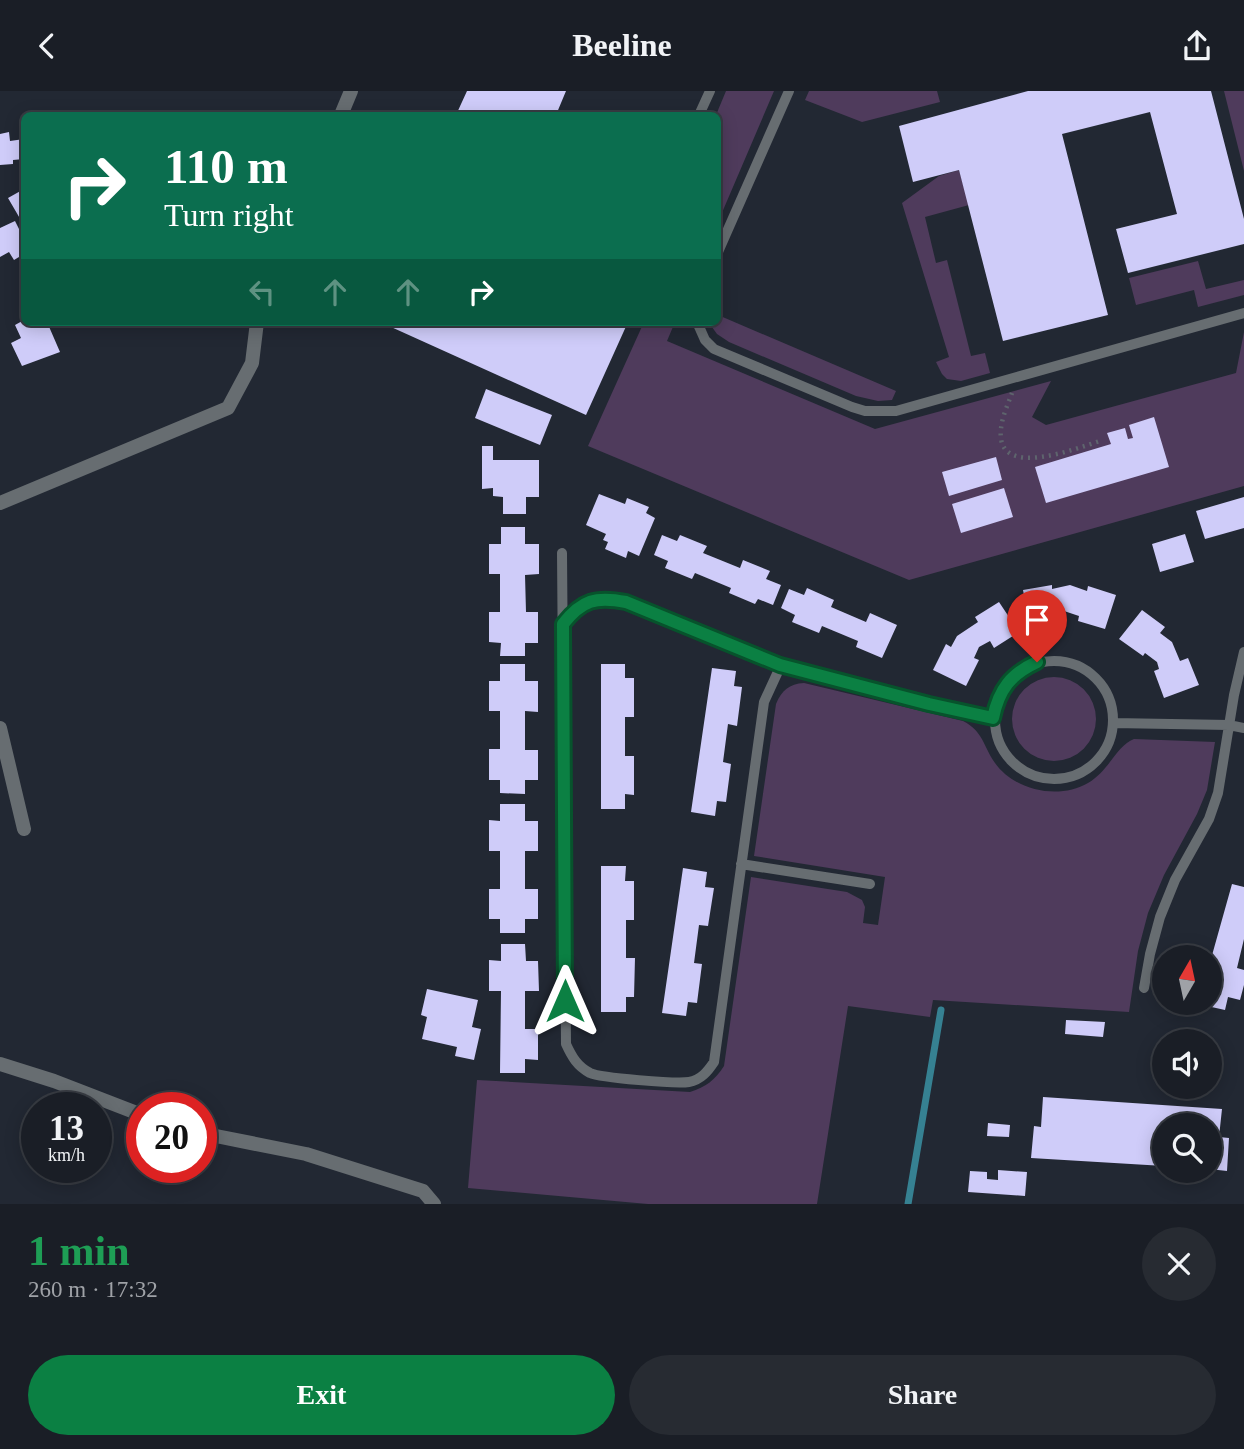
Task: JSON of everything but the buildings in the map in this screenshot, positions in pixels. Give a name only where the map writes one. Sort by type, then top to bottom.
[{"type":"street","points":[[342,112],[351,91]]},
{"type":"street","points":[[0,503],[228,408],[252,363],[257,326]]},
{"type":"street","points":[[0,728],[24,829]]},
{"type":"street","points":[[0,1064],[126,1109]]},
{"type":"street","points":[[217,1136],[306,1154],[423,1191],[434,1204]]},
{"type":"lane","points":[[700,112],[710,91]]},
{"type":"lane","points":[[721,245],[789,91]]},
{"type":"lane","points":[[699,326],[705,340],[715,349],[864,411],[896,411],[1244,313]]},
{"type":"lane","points":[[562,553],[566,1044],[572,1058],[580,1067],[593,1074],[688,1082],[708,1072],[714,1062],[764,702],[780,665]]},
{"type":"lane","points":[[563,624],[574,610],[592,600],[608,598],[626,602],[780,665],[993,718]]},
{"type":"lane","points":[[1144,988],[1160,917],[1175,880],[1209,819],[1218,793],[1244,652]]},
{"type":"lane","points":[[1056,660],[1075,664],[1091,673],[1104,687],[1111,704],[1113,723],[1109,743],[1097,760],[1081,773],[1051,779],[1022,770],[1006,756],[996,738],[993,718],[997,699],[1006,683],[1020,670],[1037,662],[1056,660]]},
{"type":"lane","points":[[1113,723],[1229,725],[1244,728]]},
{"type":"lane","points":[[741,865],[870,884]]},
{"type":"path","points":[[1018,376],[1001,429],[1001,441],[1006,450],[1028,459],[1100,441]]},
{"type":"shaded area","points":[[726,91],[774,91],[721,215],[721,112],[717,112]]},
{"type":"shaded area","points":[[809,91],[937,91],[940,102],[862,122],[805,100]]},
{"type":"shaded area","points":[[1224,91],[1244,91],[1244,171]]},
{"type":"shaded area","points":[[959,170],[969,205],[925,217],[936,263],[947,260],[971,356],[985,353],[990,373],[961,381],[947,379],[936,362],[949,357],[902,203],[939,176]]},
{"type":"shaded area","points":[[1198,261],[1206,289],[1244,280],[1244,295],[1198,307],[1194,290],[1136,305],[1129,278]]},
{"type":"shaded area","points":[[721,316],[896,391],[892,400],[878,401],[856,396],[729,342],[711,326],[721,326]]},
{"type":"shaded area","points":[[642,326],[673,326],[667,341],[875,429],[1051,381],[1032,417],[1046,425],[1236,373],[1244,332],[1244,486],[909,580],[588,446]]},
{"type":"shaded area","points":[[1046,677],[1062,677],[1078,684],[1089,695],[1096,711],[1093,735],[1084,749],[1062,761],[1046,761],[1030,754],[1019,743],[1012,727],[1012,711],[1019,695],[1030,684]]},
{"type":"shaded area","points":[[804,683],[963,721],[979,735],[1004,773],[1026,786],[1051,792],[1064,791],[1088,783],[1134,739],[1215,742],[1207,790],[1148,913],[1138,951],[1129,1012],[933,1000],[930,1017],[848,1006],[817,1204],[648,1204],[468,1188],[477,1080],[690,1092],[710,1082],[717,1075],[724,1066],[751,877],[847,892],[862,900],[865,907],[863,923],[878,925],[885,877],[754,856],[776,704],[787,689]]},
{"type":"waterway","points":[[908,1204],[941,1010]]},
{"type":"route","points":[[565,1001],[563,624],[574,610],[592,600],[608,598],[626,602],[780,665],[993,718],[997,699],[1006,683],[1020,670],[1037,662]]}]
